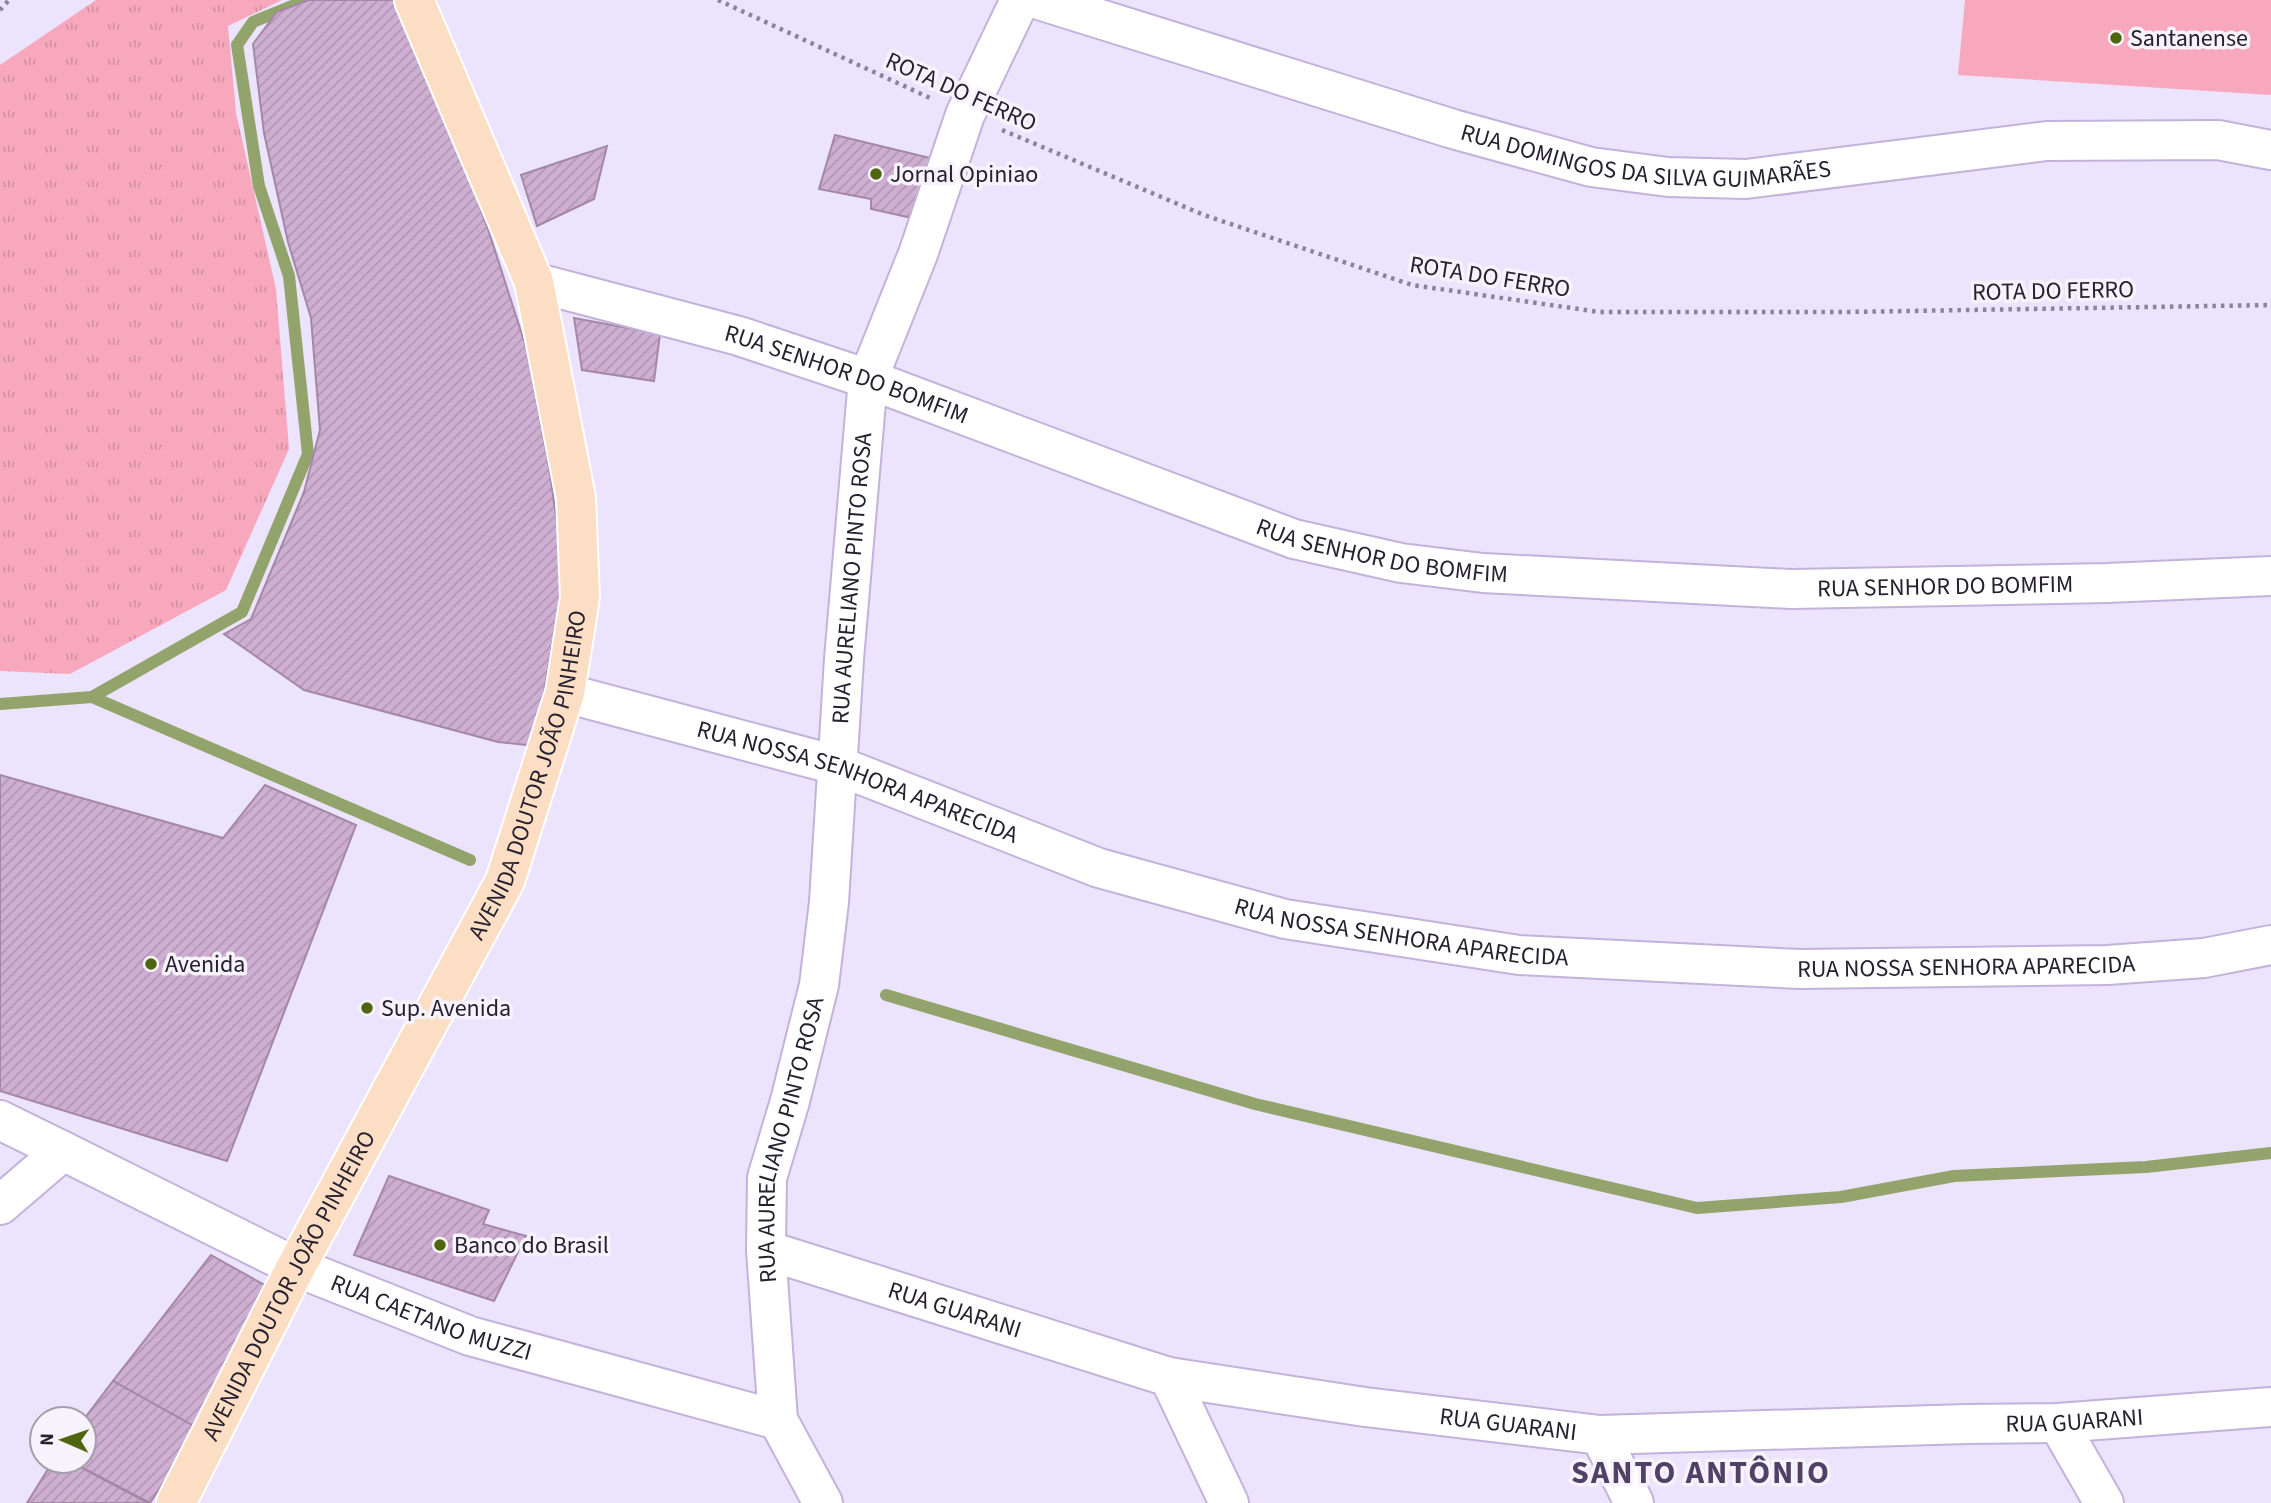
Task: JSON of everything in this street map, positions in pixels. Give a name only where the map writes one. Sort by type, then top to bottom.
[{"type":"main road","name":"AVENIDA DOUTOR JOÃO PINHEIRO","points":[[176,1503],[296,1267],[505,881],[565,693],[580,597],[576,498],[534,282],[414,0]]},
{"type":"street","name":"RUA AURELIANO PINTO ROSA","points":[[823,1503],[778,1420],[766,1250],[767,1178],[790,1101],[819,985],[829,902],[836,765],[869,379],[918,254],[965,115],[1020,0]]},
{"type":"street","name":"RUA DOMINGOS DA SILVA GUIMARÃES","points":[[1039,0],[1453,130],[1591,167],[1668,177],[1746,179],[2047,141],[2218,141],[2271,150]]},
{"type":"street","name":"RUA SENHOR DO BOMFIM","points":[[534,282],[739,336],[869,379],[1294,539],[1401,563],[1483,573],[1791,589],[2107,583],[2271,576]]},
{"type":"street","name":"RUA NOSSA SENHORA APARECIDA","points":[[565,693],[836,765],[1099,868],[1285,919],[1519,956],[1800,969],[2107,965],[2204,958],[2271,944]]},
{"type":"street","name":"RUA CAETANO MUZZI","points":[[1,1123],[296,1267],[470,1336],[778,1420]]},
{"type":"street","points":[[0,1206],[63,1151]]},
{"type":"street","name":"RUA GUARANI","points":[[766,1250],[1168,1377],[1365,1407],[1600,1435],[2059,1423],[2271,1407]]},
{"type":"street","points":[[1168,1377],[1229,1503]]},
{"type":"street","points":[[2059,1423],[2104,1503]]},
{"type":"street","points":[[1600,1435],[1634,1503]]},
{"type":"path","points":[[0,10],[9,0]]},
{"type":"path","name":"ROTA DO FERRO","points":[[718,0],[965,115],[1204,215],[1412,285],[1599,312],[1847,312],[2271,305]]},
{"type":"green space","points":[[96,0],[282,0],[228,26],[236,113],[276,289],[289,449],[226,590],[70,674],[0,671],[0,65]]},
{"type":"green space","name":"Santanense","points":[[1965,0],[2271,0],[2271,95],[1958,75]]},
{"type":"building","points":[[309,0],[403,0],[489,232],[526,347],[549,467],[564,573],[535,746],[498,742],[304,690],[224,634],[251,619],[304,492],[320,430],[311,318],[288,242],[264,133],[253,44],[277,12]]},
{"type":"building","name":"Jornal Opiniao","points":[[835,135],[934,159],[912,218],[871,209],[871,199],[819,189]]},
{"type":"building","points":[[607,146],[594,199],[537,226],[521,175]]},
{"type":"building","points":[[574,318],[660,334],[654,381],[582,370]]},
{"type":"building","name":"Avenida","points":[[0,775],[223,838],[265,785],[356,825],[227,1161],[0,1091]]},
{"type":"building","name":"Banco do Brasil","points":[[389,1176],[489,1210],[483,1224],[526,1236],[494,1301],[354,1255]]},
{"type":"building","points":[[211,1255],[277,1292],[199,1429],[113,1381]]},
{"type":"building","points":[[113,1381],[199,1429],[150,1503],[96,1475],[98,1405],[95,1405]]},
{"type":"building","points":[[44,1475],[95,1475],[148,1503],[27,1503]]},
{"type":"waterway","points":[[0,704],[92,697],[242,612],[308,454],[289,276],[259,186],[237,45],[253,22],[307,0]]},
{"type":"waterway","points":[[92,697],[470,860]]},
{"type":"waterway","points":[[886,995],[1255,1104],[1697,1208],[1841,1197],[1954,1176],[2146,1167],[2271,1153]]},
{"type":"place","name":"Santanense","points":[[2116,38]]},
{"type":"place","name":"Jornal Opiniao","points":[[876,174]]},
{"type":"place","name":"Avenida","points":[[151,964]]},
{"type":"place","name":"Sup. Avenida","points":[[367,1008]]},
{"type":"place","name":"Banco do Brasil","points":[[440,1245]]},
{"type":"district","name":"SANTO ANTÔNIO","points":[[1701,1473]]}]
